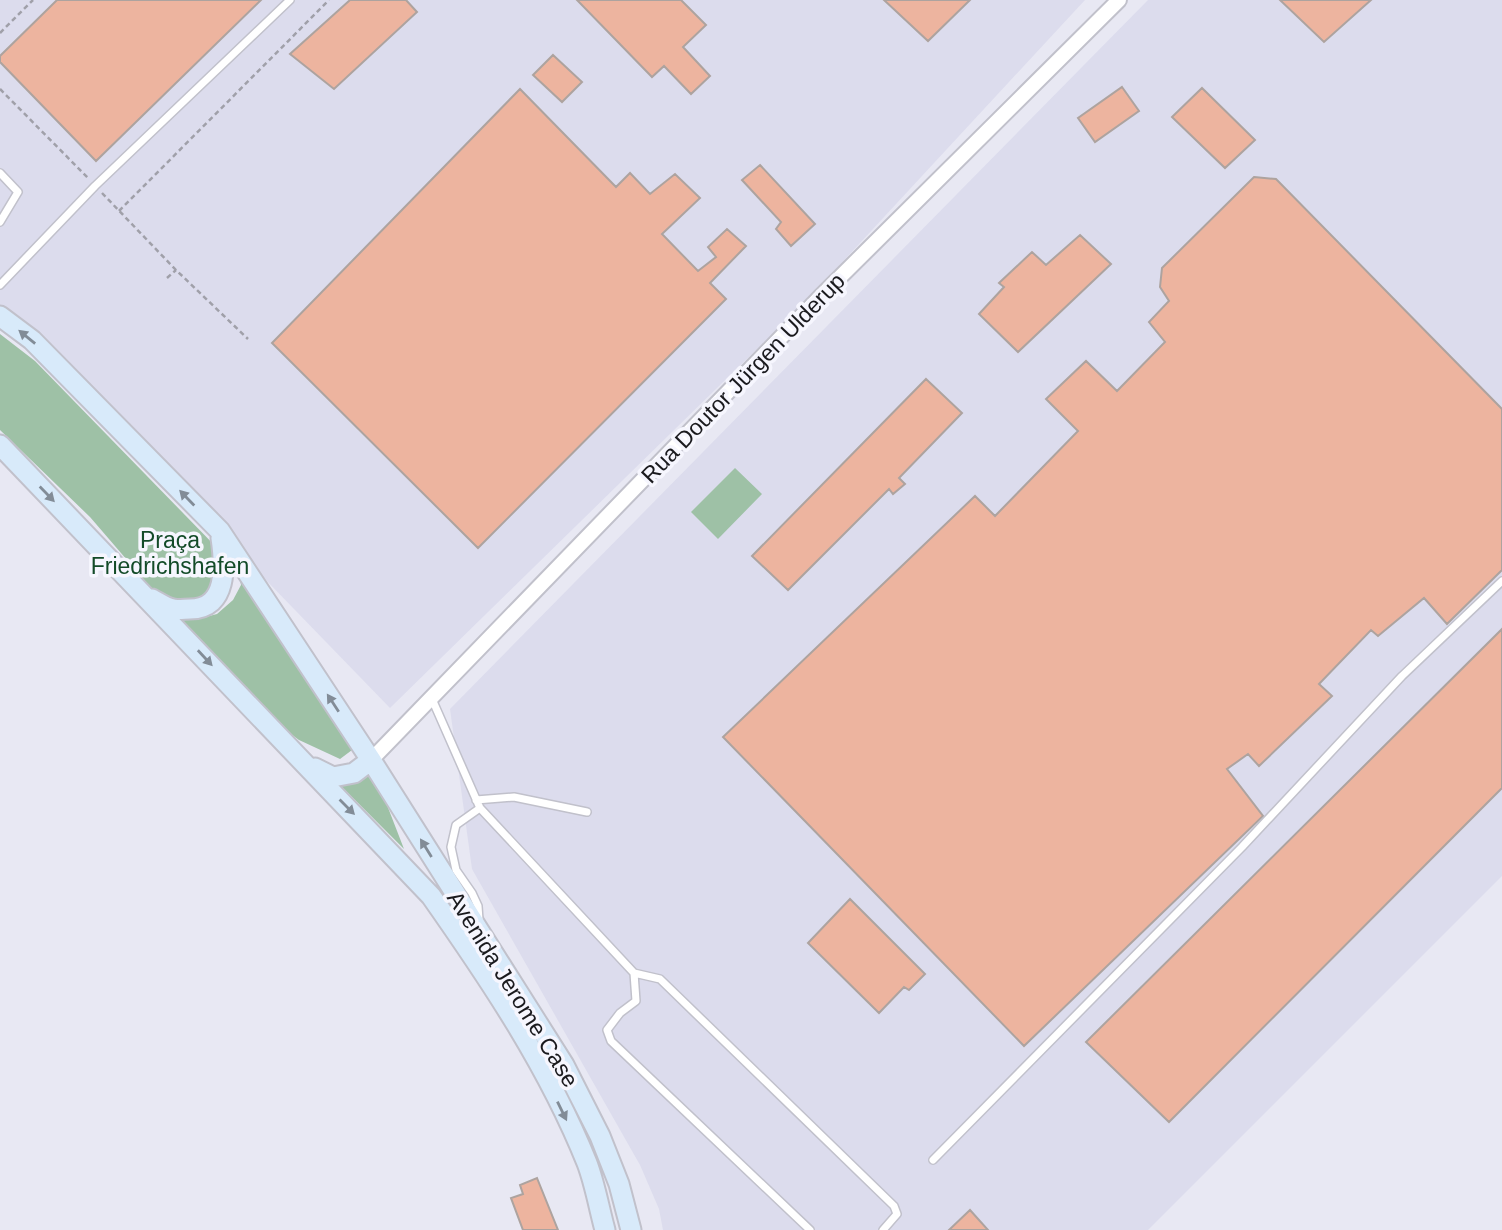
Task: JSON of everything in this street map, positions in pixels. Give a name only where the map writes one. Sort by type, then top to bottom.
[{"type":"main road","name":"Avenida Jerome Case","points":[[0,316],[33,340],[220,531],[371,760],[564,1065],[600,1136],[619,1184],[631,1230]]},
{"type":"main road","name":"Avenida Jerome Case","points":[[0,445],[431,896],[489,979],[534,1053],[588,1164],[605,1230]]},
{"type":"main road","points":[[145,595],[173,609],[199,609],[214,599],[223,582],[224,560],[220,531]]},
{"type":"main road","points":[[299,759],[333,777],[354,773],[371,760]]},
{"type":"street","name":"Rua Doutor Jürgen Ulderup","points":[[371,760],[821,296],[1119,0]]},
{"type":"lane","points":[[0,285],[96,186],[290,0]]},
{"type":"lane","points":[[0,173],[18,192],[0,222]]},
{"type":"lane","points":[[933,1160],[1242,847],[1402,676],[1502,581]]},
{"type":"lane","points":[[432,699],[480,808],[634,973],[660,979],[894,1206],[897,1214],[883,1230]]},
{"type":"lane","points":[[476,800],[514,797],[587,812]]},
{"type":"lane","points":[[480,808],[456,825],[451,847],[456,870],[478,906],[481,933]]},
{"type":"lane","points":[[634,973],[636,1001],[620,1013],[607,1030],[611,1041],[810,1230]]},
{"type":"path","points":[[0,33],[33,0]]},
{"type":"path","points":[[119,211],[330,0]]},
{"type":"path","points":[[0,89],[176,270],[248,339]]},
{"type":"path","points":[[167,278],[176,270]]},
{"type":"shaded area","points":[[0,0],[1085,0],[810,297],[390,708],[0,306]]},
{"type":"shaded area","points":[[1148,0],[1502,0],[1502,876],[1148,1230],[663,1230],[659,1209],[640,1165],[472,869],[450,709]]},
{"type":"green space","name":"Praça Friedrichshafen","points":[[0,334],[35,361],[221,552],[209,594],[191,600],[158,596],[90,517],[0,430]]},
{"type":"green space","points":[[735,468],[762,494],[718,539],[691,512]]},
{"type":"green space","name":"Praça Friedrichshafen","points":[[238,568],[352,750],[340,759],[299,740],[242,698],[175,617],[194,620],[217,614],[233,600],[241,585]]},
{"type":"green space","points":[[375,774],[404,849],[339,784]]},
{"type":"building","points":[[57,0],[261,0],[96,161],[0,62],[0,56]]},
{"type":"building","points":[[350,0],[406,0],[417,12],[334,89],[290,54]]},
{"type":"building","points":[[577,0],[681,0],[706,25],[683,47],[710,76],[691,94],[664,66],[652,77]]},
{"type":"building","points":[[884,0],[970,0],[928,41]]},
{"type":"building","points":[[1280,0],[1371,0],[1324,42]]},
{"type":"building","points":[[553,55],[582,82],[562,102],[533,75]]},
{"type":"building","points":[[1122,87],[1139,111],[1095,142],[1078,118]]},
{"type":"building","points":[[1202,88],[1255,140],[1225,168],[1172,117]]},
{"type":"building","points":[[520,89],[616,187],[630,173],[650,194],[675,174],[700,198],[662,234],[698,271],[716,257],[708,247],[727,229],[746,246],[710,283],[726,299],[478,548],[272,343]]},
{"type":"building","points":[[760,165],[815,224],[791,246],[776,229],[781,222],[742,180]]},
{"type":"building","points":[[1254,177],[1276,179],[1502,409],[1502,570],[1447,624],[1424,598],[1378,636],[1371,630],[1319,684],[1332,696],[1259,766],[1248,754],[1227,769],[1263,816],[1024,1046],[723,737],[975,496],[995,516],[1078,431],[1046,399],[1086,361],[1117,391],[1165,342],[1149,322],[1169,301],[1160,287],[1162,268]]},
{"type":"building","points":[[1080,235],[1111,264],[1018,352],[979,314],[1004,287],[999,283],[1032,252],[1046,265]]},
{"type":"building","points":[[926,379],[962,413],[899,478],[905,484],[893,494],[889,489],[788,590],[752,556]]},
{"type":"building","points":[[1502,629],[1502,788],[1169,1122],[1086,1042]]},
{"type":"building","points":[[850,899],[925,974],[909,990],[904,987],[879,1013],[808,943]]},
{"type":"building","points":[[537,1178],[558,1230],[523,1230],[511,1198],[523,1194],[520,1185]]},
{"type":"building","points":[[970,1210],[988,1230],[949,1230]]}]
